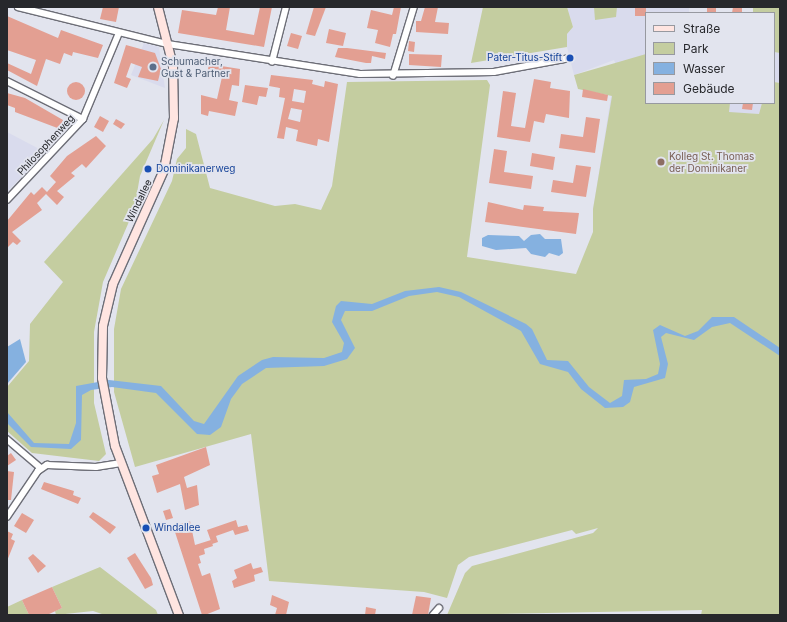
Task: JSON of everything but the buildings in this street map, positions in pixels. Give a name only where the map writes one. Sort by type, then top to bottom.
[{"type":"main road","name":"Windallee","points":[[158,7],[168,44],[174,90],[170,147],[164,170],[113,284],[103,326],[102,378],[103,392],[121,463],[179,615]]},
{"type":"street","points":[[18,7],[168,44],[272,62],[393,76],[494,72],[570,58]]},
{"type":"street","points":[[272,62],[286,7]]},
{"type":"street","points":[[393,76],[414,7]]},
{"type":"street","name":"Philosophenweg","points":[[7,200],[83,119],[119,33]]},
{"type":"street","points":[[7,81],[83,119]]},
{"type":"street","points":[[7,439],[41,468]]},
{"type":"street","points":[[7,517],[41,468],[55,463],[96,467],[121,463]]},
{"type":"street","points":[[433,615],[439,608]]},
{"type":"shaded area","points":[[567,7],[689,7],[689,12],[645,12],[645,104],[762,104],[759,114],[729,113],[593,209],[616,65],[614,60],[574,75],[567,47],[567,34],[573,27]]},
{"type":"shaded area","points":[[144,43],[159,47],[165,88],[131,75]]},
{"type":"shaded area","points":[[775,52],[780,53],[780,83],[775,82]]},
{"type":"shaded area","points":[[7,132],[45,152],[7,192]]},
{"type":"green space","points":[[483,7],[567,7],[573,27],[567,34],[567,47],[471,63]]},
{"type":"green space","points":[[594,7],[617,7],[616,17],[595,20]]},
{"type":"green space","points":[[753,7],[780,7],[780,53],[775,52],[775,12],[753,12]]},
{"type":"green space","points":[[645,54],[645,104],[730,104],[729,112],[759,114],[762,104],[775,104],[775,82],[780,83],[780,615],[701,615],[702,610],[447,615],[465,573],[472,566],[593,533],[598,528],[576,534],[572,530],[469,557],[458,565],[447,598],[424,592],[269,581],[251,434],[135,467],[114,392],[114,329],[121,289],[172,181],[177,159],[186,148],[186,129],[196,134],[210,188],[275,206],[295,204],[321,210],[332,186],[347,82],[487,80],[490,85],[467,257],[576,274],[593,232],[593,209],[612,96],[578,89],[574,75]]},
{"type":"green space","points":[[164,120],[140,176],[134,210],[103,282],[94,332],[94,403],[106,454],[99,461],[32,453],[7,431],[7,387],[29,361],[30,324],[63,282],[44,262],[153,139]]},
{"type":"green space","points":[[100,567],[156,610],[158,615],[105,615],[93,611],[56,615],[55,611],[62,608],[52,587]]},
{"type":"green space","points":[[22,600],[29,615],[7,615],[7,607]]},
{"type":"water","points":[[540,234],[545,239],[561,239],[563,253],[559,256],[549,253],[545,257],[531,254],[526,248],[496,250],[482,246],[482,238],[488,235],[519,236],[524,241],[531,235]]},
{"type":"water","points":[[439,287],[461,292],[526,324],[532,329],[547,360],[568,361],[589,387],[610,403],[622,396],[624,380],[646,379],[658,374],[660,364],[653,330],[660,325],[685,336],[698,331],[712,317],[734,317],[780,348],[780,356],[730,323],[712,327],[694,340],[666,333],[661,337],[668,364],[665,378],[634,387],[630,402],[623,407],[605,408],[581,389],[568,372],[540,364],[521,331],[459,297],[437,292],[409,296],[372,311],[345,311],[341,320],[355,348],[347,359],[324,366],[266,368],[242,384],[231,399],[221,427],[210,435],[197,434],[156,393],[112,387],[91,390],[82,395],[81,440],[71,449],[31,447],[7,423],[7,412],[34,443],[69,444],[76,423],[76,386],[109,380],[161,386],[194,421],[204,424],[238,376],[262,360],[273,357],[324,358],[342,352],[344,343],[332,322],[336,306],[341,301],[372,304],[405,291]]},
{"type":"water","points":[[20,339],[26,362],[7,384],[7,347]]},
{"type":"place","name":"Pater-Titus-Stift","points":[[570,58]]},
{"type":"place","name":"Schumacher, Gust & Partner","points":[[153,67]]},
{"type":"place","name":"Kolleg St. Thomas der Dominikaner","points":[[661,162]]},
{"type":"place","name":"Dominikanerweg","points":[[148,169]]},
{"type":"place","name":"Windallee","points":[[146,528]]}]
